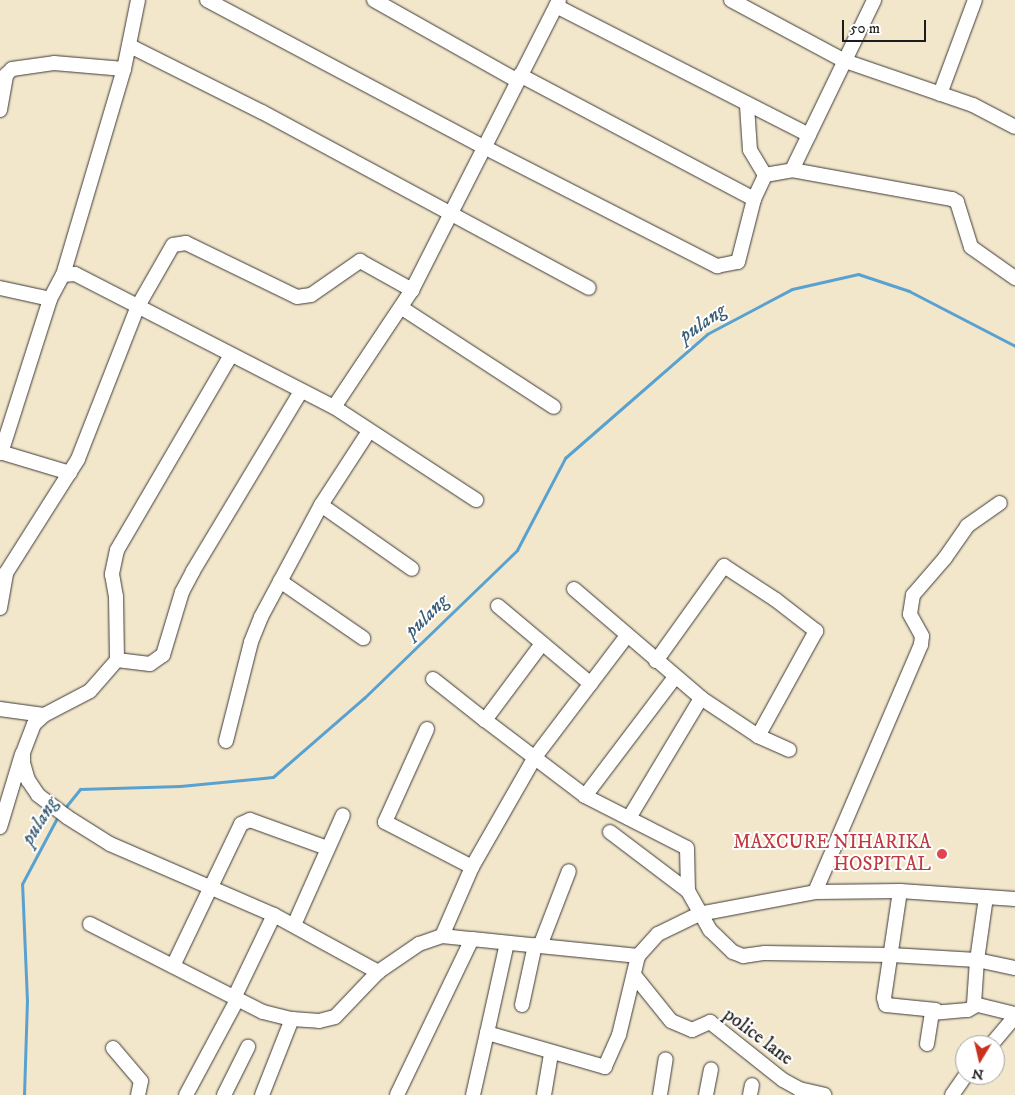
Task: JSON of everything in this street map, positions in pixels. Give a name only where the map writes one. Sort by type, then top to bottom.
[{"type":"street","points":[[70,473],[0,452],[50,299],[63,275],[124,69],[138,0]]},
{"type":"street","points":[[207,0],[484,147],[717,266],[738,262],[754,199],[765,175]]},
{"type":"street","points":[[374,0],[519,78],[754,199]]},
{"type":"street","points":[[731,0],[845,61],[973,105],[1015,127]]},
{"type":"street","points":[[792,170],[874,0]]},
{"type":"street","points":[[940,94],[975,0]]},
{"type":"street","points":[[334,408],[402,308],[412,290],[452,215],[484,147],[558,3],[748,106],[808,135]]},
{"type":"street","points":[[130,46],[262,112],[589,288]]},
{"type":"street","points":[[0,110],[6,75],[12,69],[54,63],[124,69]]},
{"type":"street","points":[[748,106],[750,150],[765,175]]},
{"type":"street","points":[[765,175],[792,170],[952,198],[957,202],[971,247],[1015,278]]},
{"type":"street","points":[[0,608],[2,586],[13,557],[45,516],[70,473],[138,306],[170,249],[180,243],[186,243],[297,297],[311,295],[360,261],[412,290]]},
{"type":"street","points":[[63,275],[75,274],[334,408],[476,500]]},
{"type":"street","points":[[0,288],[50,299]]},
{"type":"street","points":[[402,308],[554,407]]},
{"type":"street","points":[[0,826],[6,782],[23,753],[34,724],[44,715],[90,691],[117,660],[116,596],[112,574],[117,550],[231,355]]},
{"type":"street","points":[[117,660],[150,664],[163,655],[182,592],[301,391]]},
{"type":"street","points":[[226,741],[251,642],[280,581],[321,505],[369,430]]},
{"type":"street","points":[[816,892],[921,645],[922,636],[910,614],[913,595],[945,558],[967,526],[1000,503]]},
{"type":"street","points":[[321,505],[412,569]]},
{"type":"street","points":[[656,662],[724,566],[784,605],[814,628],[815,635],[758,736]]},
{"type":"street","points":[[280,581],[363,638]]},
{"type":"street","points":[[574,588],[656,662],[701,698],[758,736],[788,750]]},
{"type":"street","points":[[498,606],[541,645],[590,684]]},
{"type":"street","points":[[442,936],[472,867],[535,757],[627,636]]},
{"type":"street","points":[[485,720],[541,645]]},
{"type":"street","points":[[585,796],[675,677]]},
{"type":"street","points":[[433,679],[585,796],[687,848],[688,891],[699,914],[710,930],[733,952],[744,956],[765,953],[891,955],[977,960],[1015,968]]},
{"type":"street","points":[[629,818],[701,698]]},
{"type":"street","points":[[0,709],[44,715]]},
{"type":"street","points":[[426,729],[385,822],[472,867]]},
{"type":"street","points":[[23,753],[28,780],[50,806],[110,844],[274,915],[378,972]]},
{"type":"street","points":[[294,925],[343,815]]},
{"type":"street","points":[[173,966],[244,821],[328,848]]},
{"type":"street","points":[[610,832],[688,891]]},
{"type":"street","points":[[522,1005],[537,945],[568,871]]},
{"type":"street","points":[[900,891],[884,998],[886,1005],[936,1010],[968,1010],[975,1006],[1015,1015],[999,1035]]},
{"type":"street","points":[[487,1033],[551,1054],[606,1067],[619,1035],[638,956],[658,934],[699,914],[816,892],[900,891],[1015,899]]},
{"type":"street","points":[[975,1006],[977,960],[986,897]]},
{"type":"street","points":[[186,1095],[236,999],[274,915]]},
{"type":"street","points":[[90,924],[263,1012],[292,1019],[319,1021],[335,1017],[378,972],[419,944],[442,936],[638,956]]},
{"type":"street","points":[[397,1095],[472,939]]},
{"type":"street","points":[[473,1095],[507,942]]},
{"type":"street","name":"police lane","points":[[634,975],[670,1021],[692,1030],[710,1022],[783,1080],[799,1089],[824,1095]]},
{"type":"street","points":[[927,1044],[930,1016],[936,1010]]},
{"type":"street","points":[[262,1095],[292,1019]]},
{"type":"street","points":[[224,1095],[248,1047]]},
{"type":"street","points":[[113,1048],[141,1081],[138,1095]]},
{"type":"street","points":[[544,1095],[551,1054]]},
{"type":"street","points":[[660,1095],[666,1059]]},
{"type":"street","points":[[706,1095],[711,1069]]},
{"type":"waterway","name":"pulang","points":[[64,809],[80,789],[180,786],[273,777],[364,698],[517,550],[565,458],[707,334],[792,289],[858,274],[909,291],[1015,346]]},
{"type":"waterway","name":"pulang","points":[[24,1095],[27,1001],[22,884],[58,816]]},
{"type":"place","name":"MAXCURE NIHARIKA HOSPITAL","points":[[942,854]]}]
